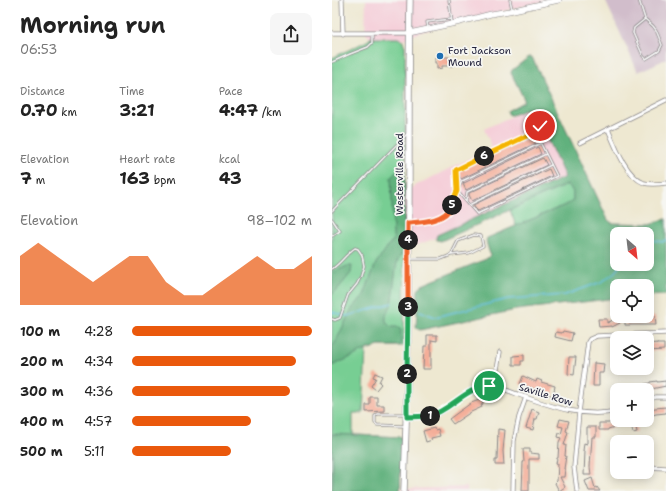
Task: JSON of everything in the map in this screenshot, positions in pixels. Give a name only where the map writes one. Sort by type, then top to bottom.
[{"type":"main road","name":"Westerville Road","points":[[404,491],[407,415],[410,0]]},
{"type":"main road","points":[[409,33],[429,29],[452,21],[512,11],[559,0]]},
{"type":"street","points":[[342,0],[343,34]]},
{"type":"street","points":[[332,33],[409,33]]},
{"type":"street","points":[[580,143],[666,100]]},
{"type":"street","points":[[608,129],[628,169],[635,178],[645,183],[666,183]]},
{"type":"street","points":[[577,491],[574,467],[588,342],[590,339],[597,336],[666,332]]},
{"type":"street","points":[[494,387],[500,352]]},
{"type":"street","name":"Saville Row","points":[[407,415],[431,416],[444,410],[476,388],[483,386],[494,387],[564,410],[599,414],[610,412]]},
{"type":"street","points":[[512,491],[514,441],[519,417],[526,397]]},
{"type":"street","points":[[654,398],[666,397]]},
{"type":"street","points":[[654,467],[666,468]]},
{"type":"lane","points":[[448,0],[452,21]]},
{"type":"lane","points":[[510,0],[512,11]]},
{"type":"lane","points":[[639,0],[644,19],[656,30],[662,46],[659,51],[646,59],[643,56],[633,33],[634,28],[644,19]]},
{"type":"lane","points":[[332,62],[368,47],[372,43],[372,34]]},
{"type":"lane","points":[[535,132],[557,176],[477,214],[457,191],[456,170],[535,132],[540,126]]},
{"type":"lane","points":[[332,211],[408,133]]},
{"type":"lane","points":[[408,223],[430,221],[442,216],[451,207],[462,181],[540,143]]},
{"type":"lane","points":[[466,201],[467,192],[546,154]]},
{"type":"lane","points":[[469,205],[551,165]]},
{"type":"lane","points":[[332,219],[340,231],[332,236]]},
{"type":"lane","points":[[408,259],[440,258],[451,254],[469,253],[483,246],[481,236],[474,235],[458,241],[451,254]]},
{"type":"lane","points":[[332,269],[355,248],[358,249],[362,255],[364,266],[361,276],[357,284],[348,295],[341,317],[338,320],[332,319]]},
{"type":"lane","points":[[406,426],[377,425],[374,423],[374,417],[378,414],[407,415]]},
{"type":"shaded area","points":[[366,0],[548,0],[420,32],[402,40],[398,38],[370,38],[365,31]]},
{"type":"shaded area","points":[[605,0],[666,0],[666,59],[638,72]]},
{"type":"shaded area","points":[[529,108],[539,123],[565,177],[437,235],[436,238],[404,250],[405,191],[492,147],[484,129]]},
{"type":"shaded area","points":[[467,487],[467,491],[400,491],[401,489]]},
{"type":"green space","points":[[370,38],[398,38],[402,40],[405,46],[404,346],[379,346],[366,350],[363,413],[353,413],[353,435],[402,437],[400,491],[332,491],[332,58],[369,40]]},
{"type":"green space","points":[[529,57],[532,57],[608,220],[612,223],[650,224],[666,219],[666,295],[654,296],[654,279],[610,279],[610,299],[516,310],[420,330],[416,328],[418,290],[422,285],[486,259],[490,255],[486,241],[487,238],[570,203],[573,200],[573,192],[568,184],[441,241],[437,240],[436,238],[437,235],[565,177],[542,129],[529,108],[509,115],[507,111],[523,102],[524,99],[511,73],[512,70]]},
{"type":"green space","points":[[403,169],[405,172],[404,250],[397,262],[391,306],[386,315],[386,322],[391,327],[398,327],[401,330],[401,344],[399,346],[379,346],[366,350],[332,366],[332,347],[351,310],[364,295],[376,263],[394,240],[391,177],[398,170]]},
{"type":"green space","points":[[569,184],[573,192],[573,200],[570,203],[516,226],[510,210]]},
{"type":"green space","points":[[347,266],[352,266],[351,273],[332,295],[332,273]]},
{"type":"green space","points":[[332,434],[402,437],[400,491],[332,491]]},
{"type":"building","points":[[435,57],[449,57],[449,61],[452,61],[453,66],[442,66],[442,68],[437,69]]},
{"type":"building","points":[[533,136],[536,143],[461,179],[458,174],[458,171]]},
{"type":"building","points":[[538,147],[541,154],[466,190],[463,184],[464,183]]},
{"type":"building","points":[[543,158],[547,165],[472,201],[469,193]]},
{"type":"building","points":[[549,169],[552,176],[478,211],[473,205]]},
{"type":"building","points":[[654,316],[656,325],[625,325],[625,323],[654,323]]},
{"type":"building","points":[[598,319],[607,319],[607,323],[610,322],[610,323],[620,323],[612,327],[599,327]]},
{"type":"building","points":[[563,331],[573,333],[571,341],[555,337],[556,332],[562,333]]},
{"type":"building","points":[[427,335],[437,335],[437,341],[431,340],[431,369],[423,369],[424,346],[427,346]]},
{"type":"building","points":[[654,343],[664,344],[664,350],[654,351]]},
{"type":"building","points":[[524,355],[524,361],[521,361],[521,365],[513,365],[513,356]]},
{"type":"building","points":[[569,357],[576,357],[574,375],[568,374]]},
{"type":"building","points":[[594,363],[604,364],[603,373],[599,373],[599,386],[593,386]]},
{"type":"building","points":[[375,373],[382,376],[379,382],[381,384],[376,390],[371,386],[376,378],[373,377]]},
{"type":"building","points":[[523,376],[536,382],[537,379],[542,381],[541,382],[555,386],[553,396],[520,384]]},
{"type":"building","points":[[666,381],[666,386],[654,388],[654,383],[650,382]]},
{"type":"building","points":[[370,397],[377,397],[377,405],[384,405],[384,411],[366,412],[366,405],[370,405]]},
{"type":"building","points":[[482,399],[482,407],[471,412],[453,424],[449,419],[471,403]]},
{"type":"building","points":[[666,407],[666,413],[654,415],[655,408]]},
{"type":"building","points":[[532,409],[539,412],[537,419],[535,419],[533,430],[526,428]]},
{"type":"building","points":[[560,419],[569,421],[566,431],[568,432],[564,445],[566,445],[566,456],[564,477],[560,477],[565,487],[559,491],[555,483],[557,481],[558,464],[556,464],[559,442],[561,438],[558,437],[559,433],[561,434],[563,427],[558,426]]},
{"type":"building","points":[[599,423],[609,423],[610,427],[615,427],[608,430],[599,430]]},
{"type":"building","points":[[587,427],[596,427],[596,437],[592,437],[590,467],[591,475],[584,475],[585,451],[583,451],[584,443],[587,444]]},
{"type":"building","points":[[632,427],[636,427],[637,432],[633,433]]},
{"type":"building","points":[[434,428],[435,430],[438,429],[440,436],[431,438],[432,440],[426,442],[423,431]]},
{"type":"building","points":[[498,429],[505,430],[503,451],[504,465],[495,465],[495,460],[497,460]]},
{"type":"building","points":[[523,449],[530,449],[530,453],[539,454],[539,459],[529,459],[529,491],[522,491],[524,462]]},
{"type":"building","points":[[592,478],[595,488],[597,487],[600,491],[589,491],[585,481]]},
{"type":"waterway","points":[[654,240],[662,242],[666,240]]},
{"type":"waterway","points":[[420,311],[435,317],[508,299],[565,295],[601,282],[616,271]]},
{"type":"waterway","points":[[332,312],[347,316],[392,303]]},
{"type":"place","name":"Fort Jackson Mound","points":[[440,56]]},
{"type":"route","points":[[489,386],[476,388],[444,410],[431,416],[407,417],[408,223],[430,221],[442,216],[451,207],[457,191],[456,170],[535,132],[540,126]]}]
